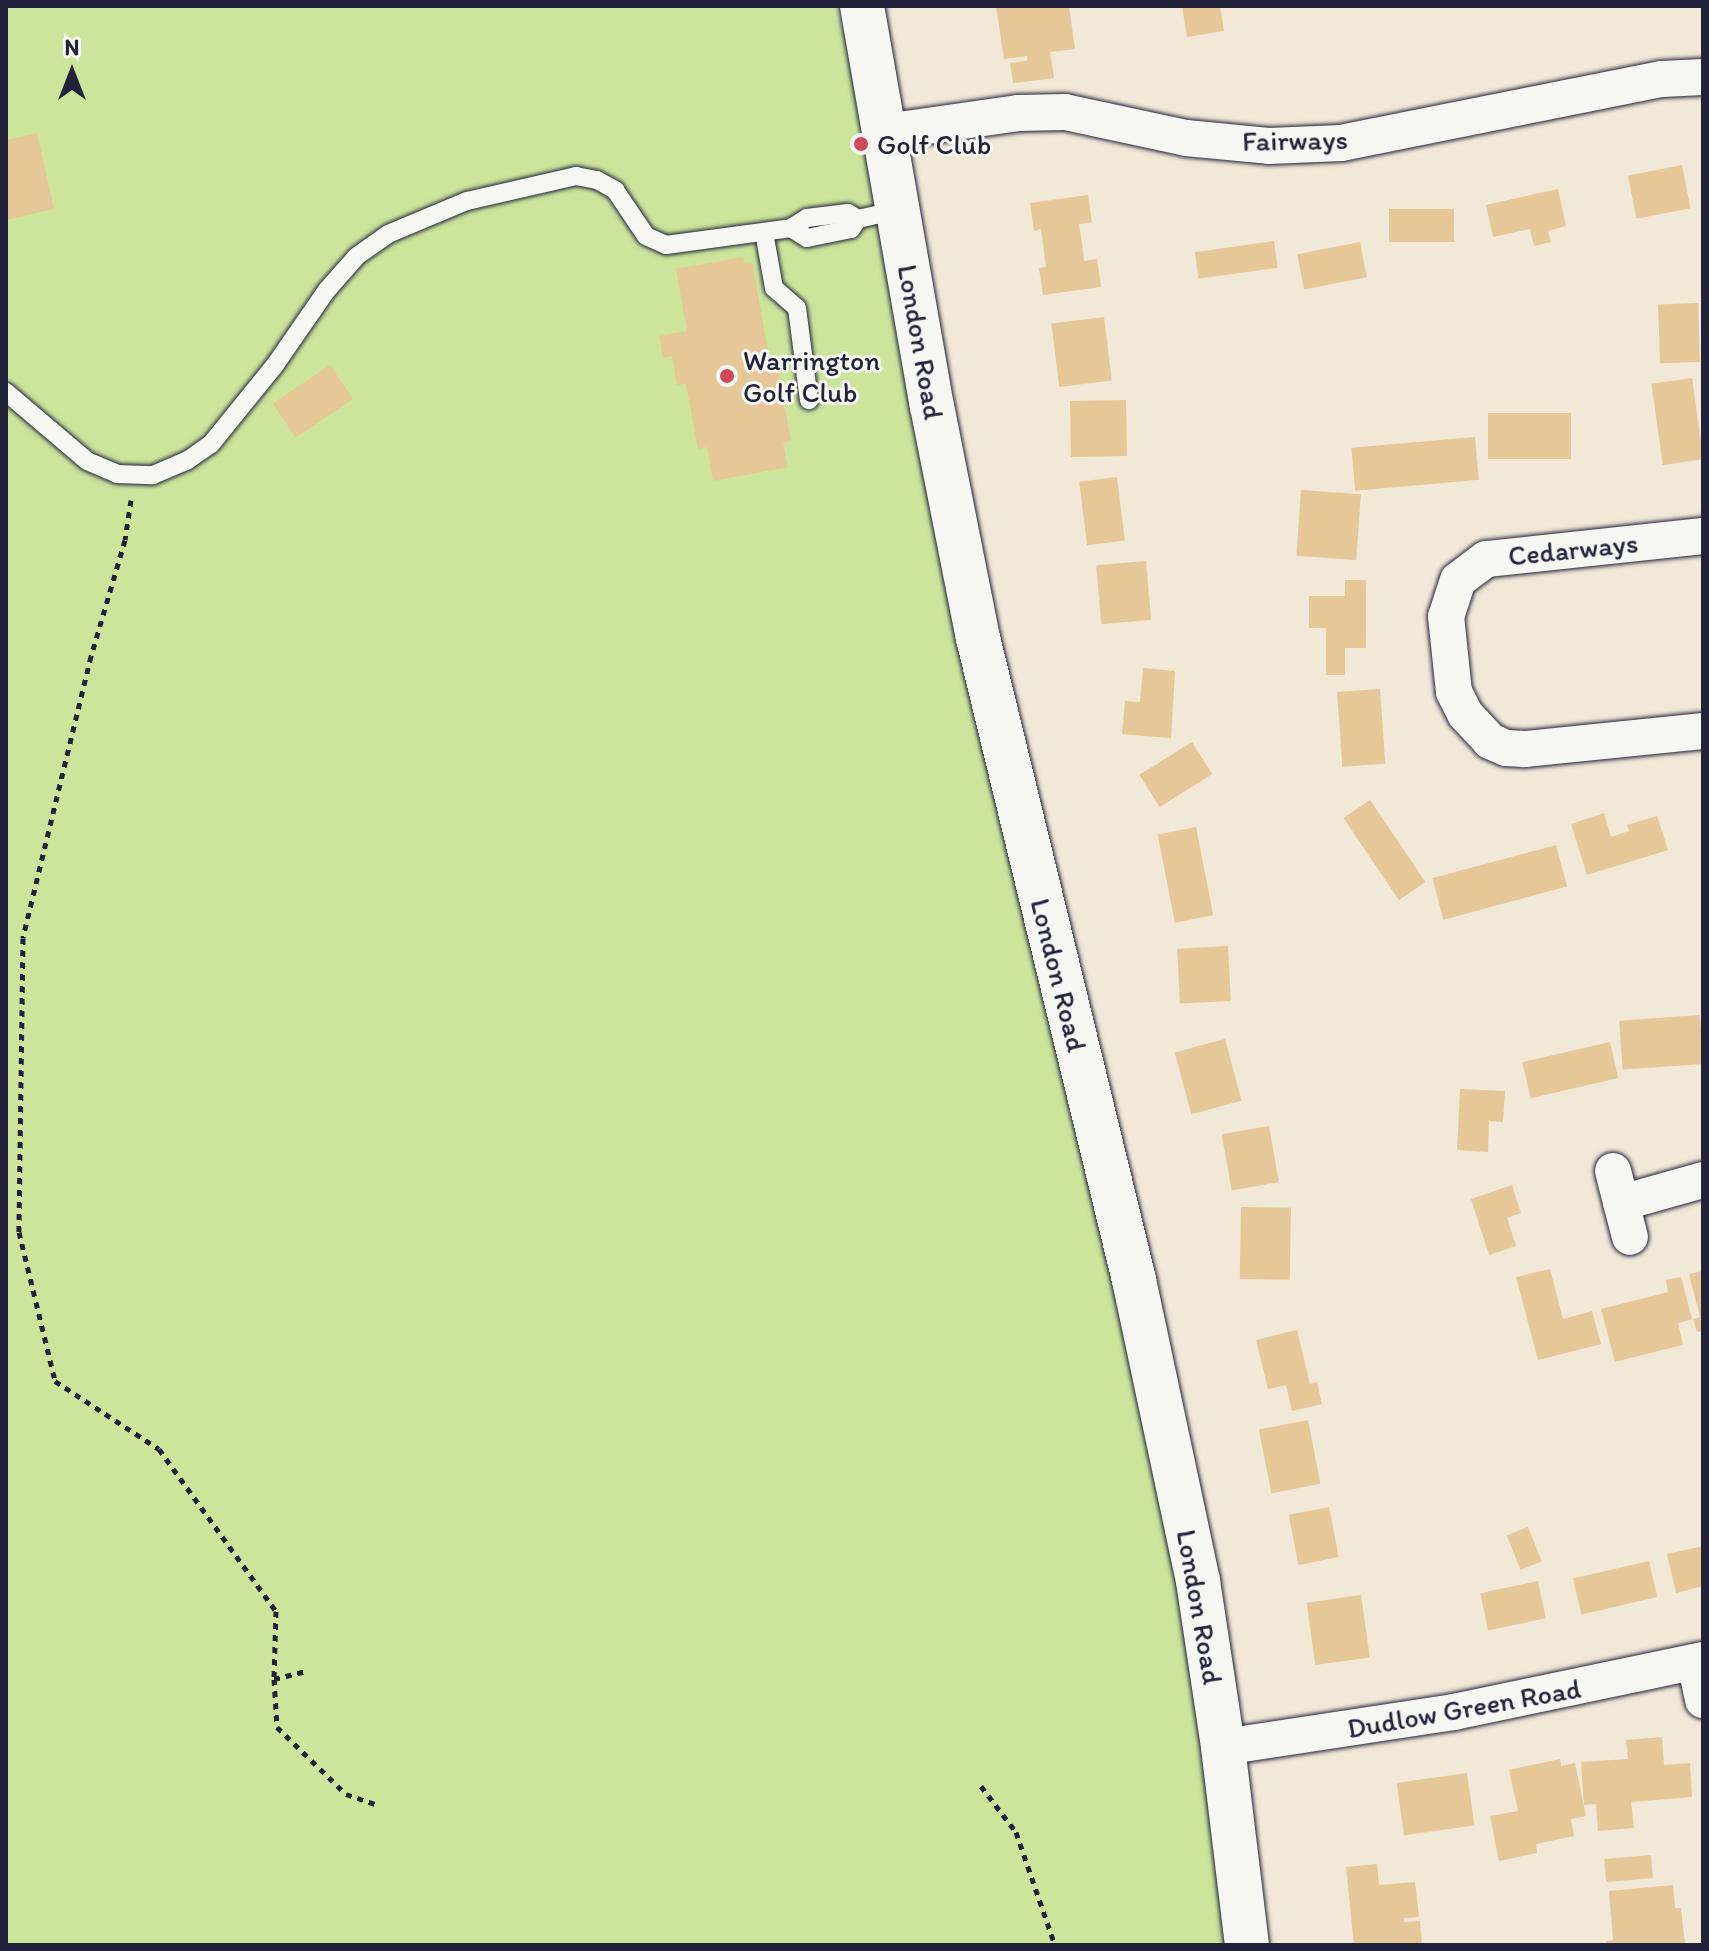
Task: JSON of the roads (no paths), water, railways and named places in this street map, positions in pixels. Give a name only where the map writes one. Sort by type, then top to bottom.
[{"type":"highway","name":"London Road","points":[[862,6],[885,132],[878,214],[932,406],[978,638],[1141,1310],[1198,1581],[1223,1747],[1247,1945]]},
{"type":"street","name":"Fairways","points":[[885,132],[1018,113],[1065,112],[1186,138],[1269,146],[1341,143],[1662,79],[1703,77]]},
{"type":"street","name":"Cedarways","points":[[1703,536],[1486,559],[1458,580],[1446,616],[1454,692],[1465,714],[1490,741],[1525,749],[1703,731]]},
{"type":"street","points":[[1621,1204],[1703,1180]]},
{"type":"street","name":"Dudlow Green Road","points":[[1223,1747],[1454,1712],[1699,1661]]},
{"type":"street","points":[[1699,1661],[1703,1700]]},
{"type":"lane","points":[[6,392],[87,461],[117,474],[153,475],[188,460],[211,444],[275,365],[327,290],[357,256],[388,234],[467,201],[576,176],[597,180],[615,190],[631,209],[646,236],[666,245],[791,228],[807,218],[848,213],[878,214]]},
{"type":"lane","points":[[764,232],[774,288],[797,308],[809,400]]},
{"type":"place","name":"Golf Club","points":[[861,144]]},
{"type":"place","name":"Warrington Golf Club","points":[[727,376]]}]
